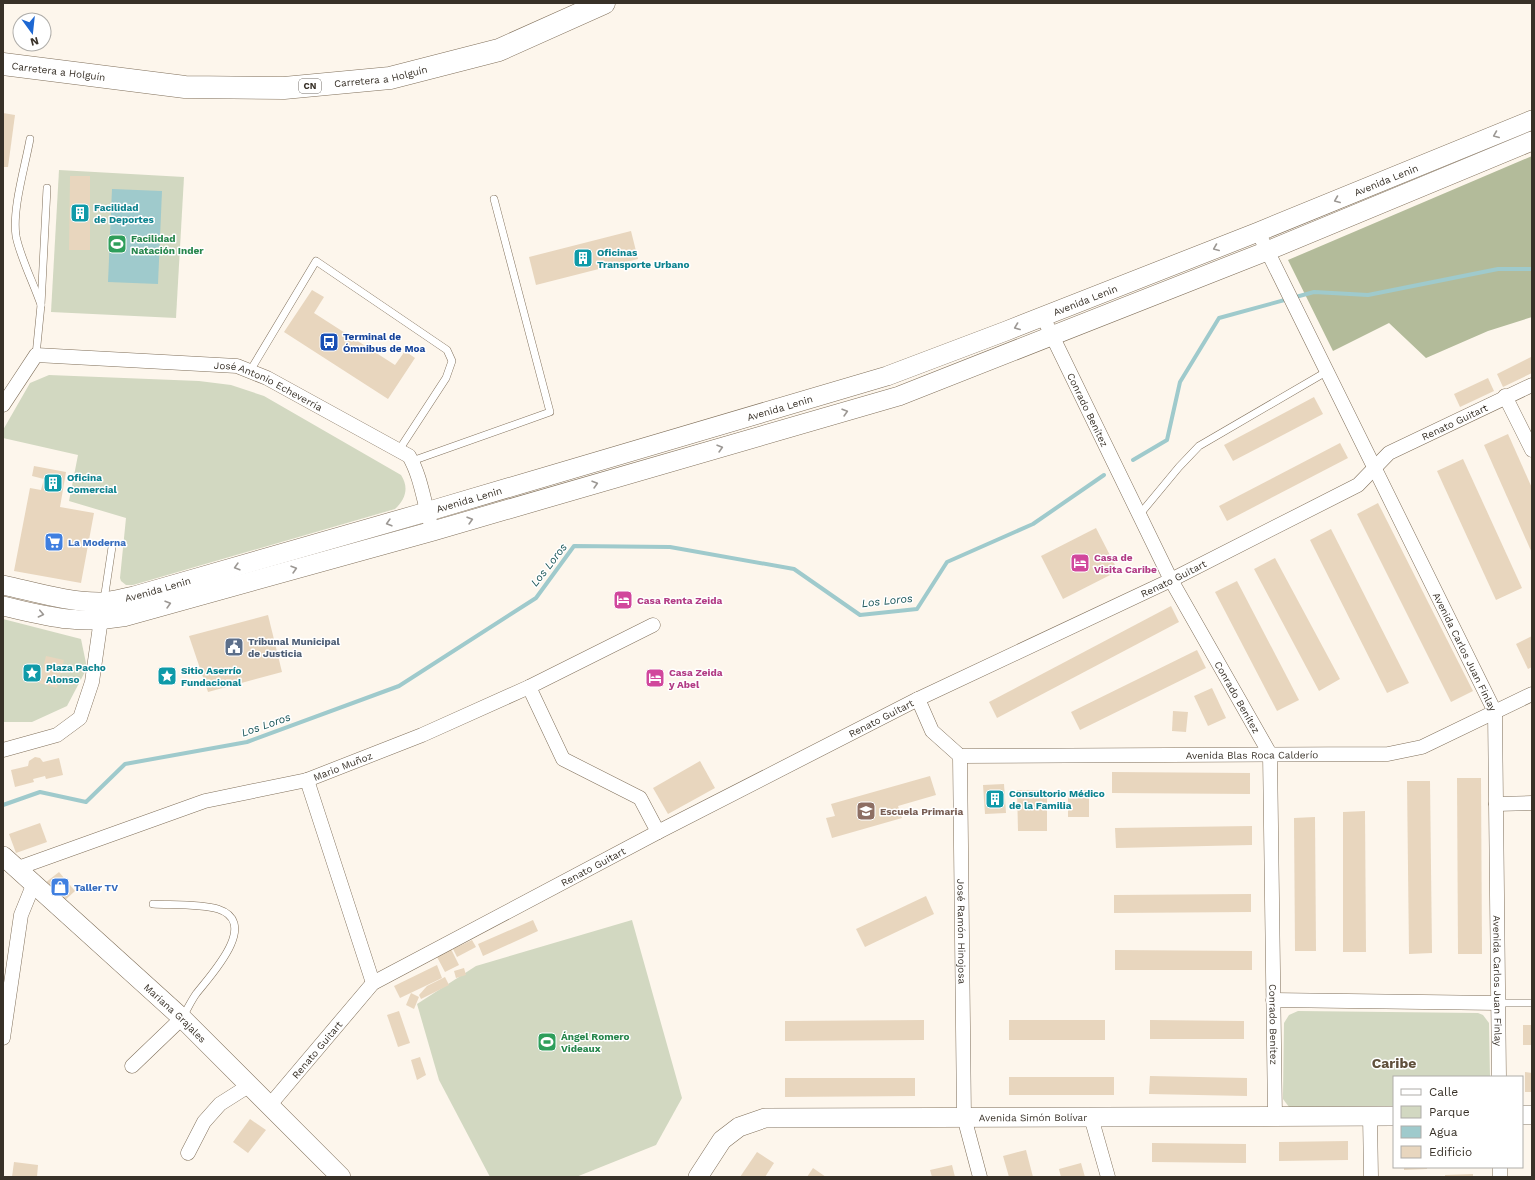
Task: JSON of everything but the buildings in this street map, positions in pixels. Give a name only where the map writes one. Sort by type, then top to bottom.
[{"type":"main road","name":"Carretera a Holguín","points":[[3,64],[185,87],[284,88],[390,78],[499,50],[604,3]]},
{"type":"main road","name":"Avenida Lenin","points":[[3,585],[40,594],[83,601],[104,602],[134,596],[426,512],[887,376],[1043,317],[1258,232],[1532,120]]},
{"type":"main road","name":"Avenida Lenin","points":[[3,606],[61,619],[100,621],[123,617],[433,531],[899,396],[1267,251],[1532,141]]},
{"type":"main road","name":"Mariana Grajales","points":[[3,856],[182,1018],[341,1177]]},
{"type":"main road","name":"Avenida Simón Bolívar","points":[[698,1177],[722,1140],[739,1127],[765,1118],[1393,1116]]},
{"type":"street","points":[[1258,232],[1267,251]]},
{"type":"street","name":"Avenida Carlos Juan Finlay","points":[[1267,251],[1495,712],[1499,1076]]},
{"type":"street","name":"Conrado Benítez","points":[[1043,317],[1171,580],[1270,754],[1275,1116]]},
{"type":"street","points":[[3,405],[36,355]]},
{"type":"street","name":"José Antonio Echeverría","points":[[36,355],[237,366],[267,378],[399,450],[409,456],[412,461]]},
{"type":"street","points":[[3,390],[18,382]]},
{"type":"street","name":"Renato Guitart","points":[[269,1106],[373,983],[658,832],[918,699],[1171,580],[1358,485],[1389,453],[1505,396],[1532,385]]},
{"type":"street","points":[[1505,396],[1532,450]]},
{"type":"street","points":[[412,461],[416,468],[426,512],[433,531]]},
{"type":"street","points":[[3,750],[57,735],[80,718],[92,682],[104,602]]},
{"type":"street","name":"Mario Muñoz","points":[[18,868],[205,801],[307,780],[422,735],[529,686],[653,625]]},
{"type":"street","points":[[529,686],[563,759],[640,798],[658,832]]},
{"type":"street","name":"Avenida Blas Roca Calderío","points":[[960,756],[1388,754],[1422,747],[1532,694]]},
{"type":"street","points":[[918,699],[932,731],[960,756]]},
{"type":"street","name":"José Ramón Hinojosa","points":[[960,756],[964,1117],[980,1177]]},
{"type":"street","points":[[307,780],[373,983]]},
{"type":"street","points":[[1496,804],[1532,803]]},
{"type":"street","points":[[3,1038],[20,915],[34,883]]},
{"type":"street","points":[[1273,1000],[1498,1003]]},
{"type":"street","points":[[132,1066],[182,1018]]},
{"type":"street","points":[[188,1153],[204,1122],[220,1104],[250,1085]]},
{"type":"street","points":[[1370,1116],[1371,1177]]},
{"type":"street","points":[[1091,1117],[1108,1177]]},
{"type":"lane","points":[[30,139],[16,213],[16,226],[22,254],[41,305]]},
{"type":"lane","points":[[36,355],[41,305],[47,188]]},
{"type":"lane","points":[[412,461],[550,412],[494,199]]},
{"type":"lane","points":[[250,371],[316,261],[447,350],[452,360],[446,378],[399,450]]},
{"type":"lane","points":[[1140,514],[1179,467],[1199,446],[1326,372]]},
{"type":"lane","points":[[104,602],[112,547]]},
{"type":"lane","points":[[153,904],[219,909],[229,916],[234,927],[232,944],[225,959],[196,995],[182,1018]]},
{"type":"lane","points":[[1498,1003],[1532,1003]]},
{"type":"green space","points":[[1532,156],[1532,317],[1488,331],[1426,358],[1389,323],[1333,351],[1288,260]]},
{"type":"green space","name":"Facilidad Natación Inder","points":[[59,170],[184,177],[176,318],[51,312]]},
{"type":"green space","points":[[49,375],[199,381],[231,385],[264,396],[401,475],[406,488],[404,497],[395,509],[133,585],[126,585],[120,578],[126,518],[69,501],[78,455],[3,438],[3,430],[30,383]]},
{"type":"green space","points":[[3,619],[81,639],[87,668],[67,706],[32,722],[3,722]]},
{"type":"green space","name":"Ángel Romero Videaux","points":[[632,920],[682,1098],[656,1145],[576,1177],[490,1177],[439,1080],[417,1004],[476,966]]},
{"type":"green space","points":[[1298,1011],[1478,1013],[1483,1015],[1489,1023],[1490,1076],[1393,1076],[1393,1109],[1289,1107],[1283,1099],[1284,1023],[1289,1015]]},
{"type":"water","points":[[112,189],[162,191],[158,284],[108,282]]},
{"type":"waterway","points":[[1133,460],[1167,440],[1180,382],[1219,318],[1314,292],[1368,295],[1498,269],[1532,269]]},
{"type":"waterway","name":"Los Loros","points":[[3,805],[40,792],[86,802],[125,764],[247,742],[399,686],[536,598],[574,546],[670,547],[794,569],[860,615],[917,609],[947,562],[1033,524],[1104,475]]},
{"type":"place","name":"Facilidad de Deportes","points":[[80,213]]},
{"type":"place","name":"Facilidad Natación Inder","points":[[117,244]]},
{"type":"place","name":"Oficinas Transporte Urbano","points":[[583,258]]},
{"type":"place","name":"Terminal de Ómnibus de Moa","points":[[329,342]]},
{"type":"place","name":"Oficina Comercial","points":[[53,483]]},
{"type":"place","name":"La Moderna","points":[[54,542]]},
{"type":"place","name":"Casa de Visita Caribe","points":[[1080,563]]},
{"type":"place","name":"Casa Renta Zeida","points":[[623,600]]},
{"type":"place","name":"Tribunal Municipal de Justicia","points":[[234,647]]},
{"type":"place","name":"Plaza Pacho Alonso","points":[[32,673]]},
{"type":"place","name":"Sitio Aserrío Fundacional","points":[[167,676]]},
{"type":"place","name":"Casa Zeida y Abel","points":[[655,678]]},
{"type":"place","name":"Consultorio Médico de la Familia","points":[[995,799]]},
{"type":"place","name":"Escuela Primaria","points":[[866,811]]},
{"type":"place","name":"Taller TV","points":[[60,887]]},
{"type":"place","name":"Ángel Romero Videaux","points":[[547,1042]]},
{"type":"district","name":"Caribe","points":[[1394,1063]]}]
